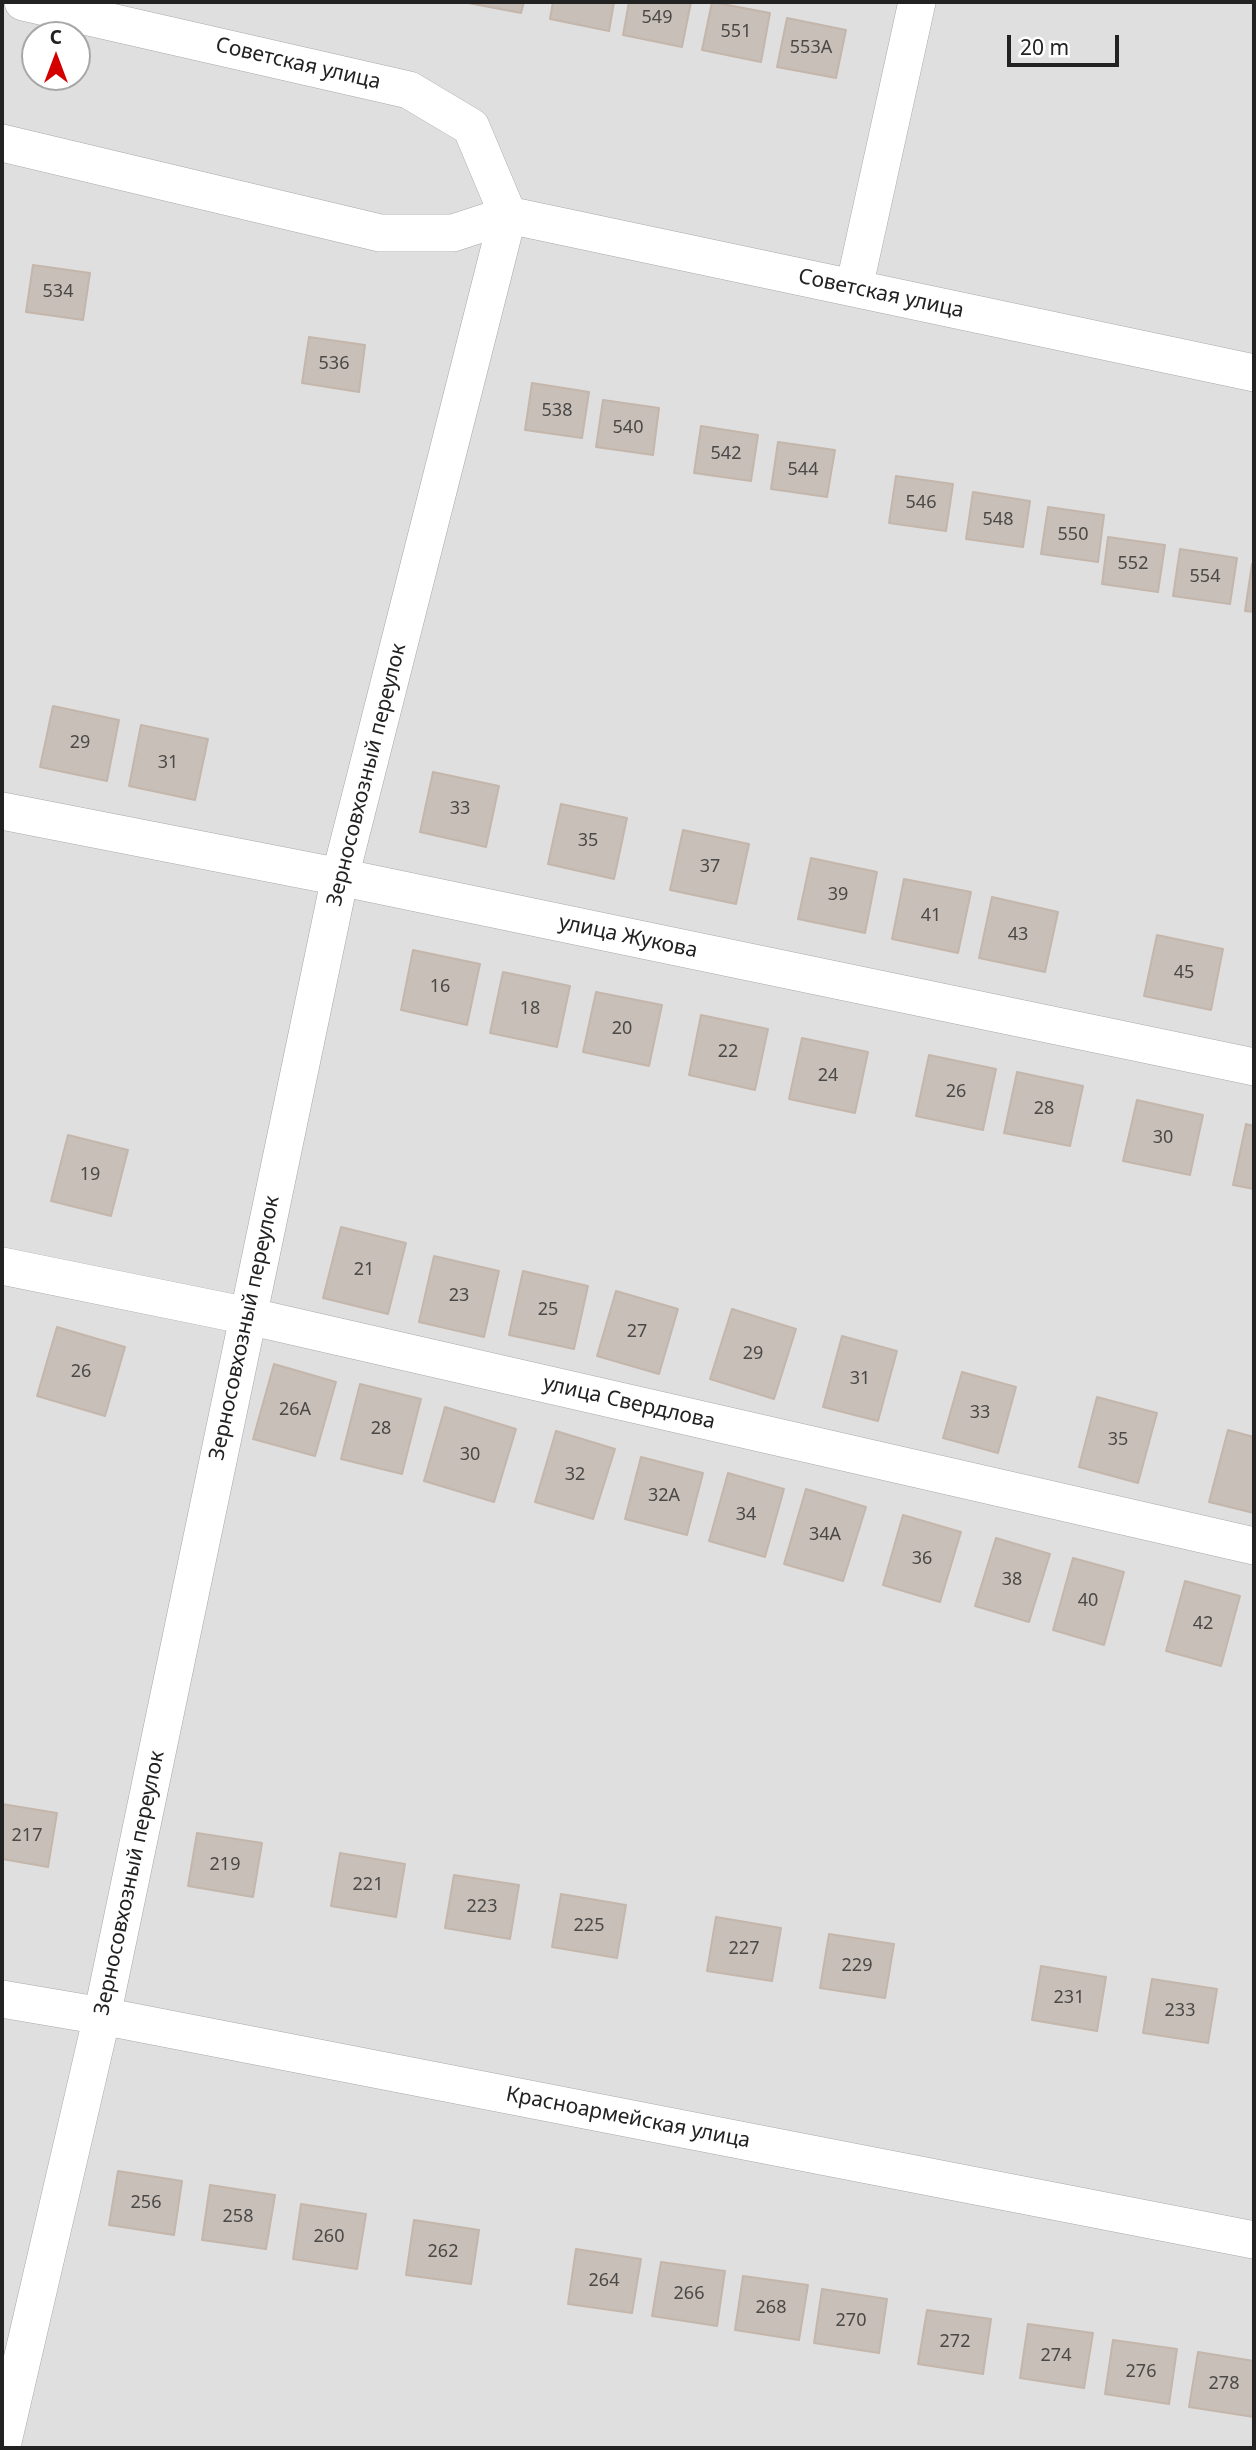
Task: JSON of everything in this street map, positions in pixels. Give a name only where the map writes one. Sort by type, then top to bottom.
[{"type":"street","name":"Советская улица","points":[[23,2],[409,90],[471,127],[508,215],[1254,373]]},
{"type":"street","points":[[855,288],[917,2]]},
{"type":"street","points":[[2,143],[380,233],[453,233],[508,215]]},
{"type":"street","name":"Зерносовхозный переулок","points":[[2,2446],[102,2016],[340,877],[508,215]]},
{"type":"street","name":"улица Жукова","points":[[2,811],[340,877],[1254,1067]]},
{"type":"street","name":"улица Свердлова","points":[[2,1266],[248,1316],[1254,1546]]},
{"type":"street","name":"Красноармейская улица","points":[[2,1998],[1254,2240]]},
{"type":"shaded area","points":[[2,2],[1254,2],[1254,2448],[2,2448]]},
{"type":"building","points":[[463,2],[524,2],[521,13]]},
{"type":"building","points":[[553,2],[614,2],[609,31],[550,19]]},
{"type":"building","points":[[629,2],[691,2],[682,47],[623,35]]},
{"type":"building","points":[[712,2],[770,13],[761,62],[702,50]]},
{"type":"building","points":[[787,18],[846,30],[836,78],[777,67]]},
{"type":"building","points":[[33,265],[90,273],[83,320],[26,312]]},
{"type":"building","points":[[309,337],[365,345],[359,392],[302,383]]},
{"type":"building","points":[[532,383],[589,392],[582,438],[525,430]]},
{"type":"building","points":[[603,400],[659,408],[653,455],[596,447]]},
{"type":"building","points":[[701,426],[758,435],[751,481],[694,473]]},
{"type":"building","points":[[778,442],[835,450],[827,497],[771,489]]},
{"type":"building","points":[[896,476],[953,484],[946,531],[889,523]]},
{"type":"building","points":[[973,492],[1030,501],[1023,547],[966,539]]},
{"type":"building","points":[[1048,507],[1104,515],[1098,562],[1041,554]]},
{"type":"building","points":[[1108,537],[1165,545],[1158,592],[1102,584]]},
{"type":"building","points":[[1180,549],[1237,558],[1230,604],[1173,596]]},
{"type":"building","points":[[1254,564],[1254,612],[1245,611]]},
{"type":"building","points":[[53,706],[119,720],[107,781],[40,767]]},
{"type":"building","points":[[141,725],[208,739],[195,800],[129,786]]},
{"type":"building","points":[[433,772],[499,786],[486,847],[420,832]]},
{"type":"building","points":[[561,804],[627,818],[614,879],[548,864]]},
{"type":"building","points":[[683,830],[749,844],[736,904],[670,890]]},
{"type":"building","points":[[811,858],[877,872],[865,933],[798,919]]},
{"type":"building","points":[[904,879],[971,892],[958,953],[892,939]]},
{"type":"building","points":[[992,897],[1058,912],[1045,972],[979,958]]},
{"type":"building","points":[[1157,935],[1223,949],[1211,1010],[1144,996]]},
{"type":"building","points":[[413,950],[480,964],[467,1025],[401,1010]]},
{"type":"building","points":[[503,972],[570,986],[557,1047],[490,1033]]},
{"type":"building","points":[[596,992],[662,1005],[649,1066],[583,1052]]},
{"type":"building","points":[[701,1015],[768,1029],[755,1090],[689,1075]]},
{"type":"building","points":[[802,1038],[868,1052],[855,1113],[789,1099]]},
{"type":"building","points":[[929,1055],[996,1069],[983,1130],[916,1116]]},
{"type":"building","points":[[1017,1072],[1083,1086],[1070,1146],[1004,1133]]},
{"type":"building","points":[[1137,1100],[1203,1115],[1190,1175],[1123,1161]]},
{"type":"building","points":[[1246,1124],[1254,1126],[1254,1189],[1233,1185]]},
{"type":"building","points":[[68,1135],[128,1150],[111,1216],[51,1201]]},
{"type":"building","points":[[341,1227],[406,1243],[388,1314],[323,1298]]},
{"type":"building","points":[[434,1256],[499,1271],[484,1337],[419,1322]]},
{"type":"building","points":[[523,1271],[588,1286],[574,1349],[509,1335]]},
{"type":"building","points":[[616,1291],[678,1309],[659,1374],[597,1356]]},
{"type":"building","points":[[732,1309],[796,1329],[774,1399],[710,1379]]},
{"type":"building","points":[[57,1327],[125,1347],[105,1416],[37,1396]]},
{"type":"building","points":[[842,1336],[897,1351],[878,1421],[823,1407]]},
{"type":"building","points":[[274,1364],[336,1382],[315,1456],[253,1439]]},
{"type":"building","points":[[962,1372],[1016,1387],[998,1453],[943,1438]]},
{"type":"building","points":[[360,1384],[421,1399],[402,1474],[341,1459]]},
{"type":"building","points":[[1097,1397],[1157,1413],[1138,1483],[1079,1467]]},
{"type":"building","points":[[445,1407],[516,1429],[494,1502],[424,1481]]},
{"type":"building","points":[[1228,1430],[1254,1437],[1254,1513],[1209,1502]]},
{"type":"building","points":[[556,1431],[615,1449],[593,1519],[535,1502]]},
{"type":"building","points":[[641,1457],[703,1473],[687,1535],[625,1519]]},
{"type":"building","points":[[728,1473],[784,1489],[765,1557],[709,1541]]},
{"type":"building","points":[[806,1489],[866,1507],[843,1581],[784,1564]]},
{"type":"building","points":[[903,1515],[961,1532],[940,1602],[883,1585]]},
{"type":"building","points":[[996,1538],[1050,1554],[1029,1622],[975,1606]]},
{"type":"building","points":[[1073,1558],[1124,1572],[1104,1645],[1053,1630]]},
{"type":"building","points":[[1185,1581],[1240,1596],[1221,1666],[1166,1651]]},
{"type":"building","points":[[2,1804],[57,1813],[48,1867],[2,1859]]},
{"type":"building","points":[[197,1833],[262,1843],[253,1897],[188,1886]]},
{"type":"building","points":[[340,1853],[405,1864],[396,1917],[331,1906]]},
{"type":"building","points":[[454,1875],[519,1885],[510,1939],[445,1928]]},
{"type":"building","points":[[561,1894],[626,1905],[617,1958],[552,1947]]},
{"type":"building","points":[[716,1917],[781,1928],[772,1981],[707,1971]]},
{"type":"building","points":[[829,1934],[894,1944],[885,1998],[820,1988]]},
{"type":"building","points":[[1041,1966],[1106,1977],[1097,2031],[1032,2020]]},
{"type":"building","points":[[1152,1979],[1217,1989],[1208,2043],[1143,2033]]},
{"type":"building","points":[[118,2171],[182,2181],[174,2235],[109,2225]]},
{"type":"building","points":[[210,2185],[275,2195],[266,2249],[202,2240]]},
{"type":"building","points":[[301,2204],[366,2214],[357,2269],[293,2259]]},
{"type":"building","points":[[414,2220],[479,2230],[471,2284],[406,2275]]},
{"type":"building","points":[[576,2249],[641,2259],[632,2313],[568,2304]]},
{"type":"building","points":[[661,2262],[725,2271],[717,2326],[652,2316]]},
{"type":"building","points":[[743,2276],[808,2285],[799,2340],[735,2330]]},
{"type":"building","points":[[822,2289],[887,2299],[879,2353],[814,2343]]},
{"type":"building","points":[[927,2310],[991,2319],[983,2374],[918,2364]]},
{"type":"building","points":[[1028,2324],[1093,2333],[1084,2388],[1020,2378]]},
{"type":"building","points":[[1113,2340],[1177,2349],[1169,2404],[1105,2394]]},
{"type":"building","points":[[1198,2352],[1254,2361],[1254,2417],[1189,2407]]}]
